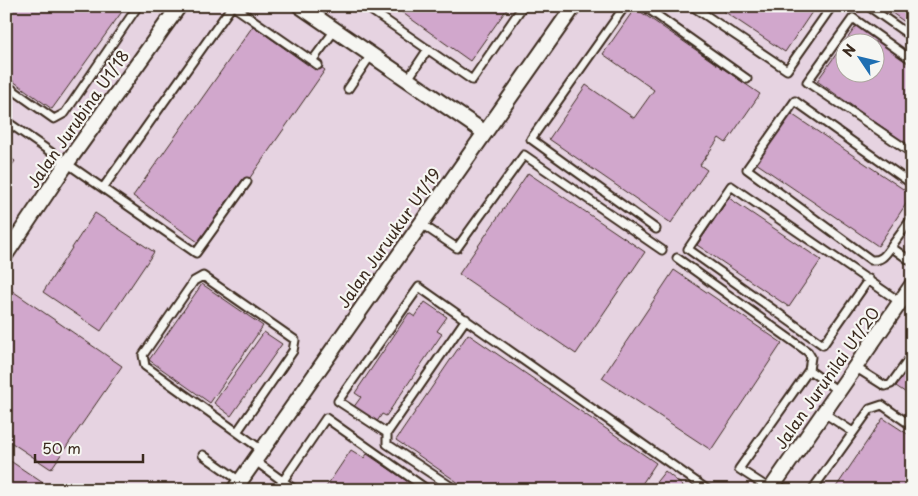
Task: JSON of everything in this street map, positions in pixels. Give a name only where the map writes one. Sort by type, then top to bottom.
[{"type":"street","name":"Jalan Jurubina U1/18","points":[[6,254],[67,163],[179,6]]},
{"type":"street","name":"Jalan Juruukur U1/19","points":[[237,485],[574,6]]},
{"type":"street","points":[[303,7],[484,132]]},
{"type":"street","name":"Jalan Jurunilai U1/20","points":[[770,490],[912,285]]},
{"type":"lane","points":[[6,85],[54,119],[65,113],[138,6]]},
{"type":"lane","points":[[103,188],[232,6],[315,63],[335,30]]},
{"type":"lane","points":[[365,6],[472,80],[523,6]]},
{"type":"lane","points":[[625,6],[531,139],[656,229]]},
{"type":"lane","points":[[644,6],[747,79]]},
{"type":"lane","points":[[692,6],[787,70],[832,6]]},
{"type":"lane","points":[[868,6],[912,38]]},
{"type":"lane","points":[[912,60],[853,18],[807,82],[912,154]]},
{"type":"lane","points":[[408,79],[428,49]]},
{"type":"lane","points":[[348,88],[371,54]]},
{"type":"lane","points":[[912,184],[795,101],[747,168],[871,260],[877,261],[883,257],[912,218]]},
{"type":"lane","points":[[6,121],[196,253],[246,182]]},
{"type":"lane","points":[[420,223],[457,248],[524,155],[662,250]]},
{"type":"lane","points":[[869,280],[823,345],[688,249],[732,186],[869,280],[900,302]]},
{"type":"lane","points":[[891,247],[912,262]]},
{"type":"lane","points":[[677,258],[808,352],[811,357],[809,370],[739,468],[770,490]]},
{"type":"lane","points":[[237,432],[293,351],[295,340],[203,276],[194,281],[143,355],[145,366],[237,432],[283,481],[295,490]]},
{"type":"lane","points":[[387,433],[338,401],[419,287],[708,490]]},
{"type":"lane","points":[[456,490],[387,444],[387,433],[466,319]]},
{"type":"lane","points":[[855,367],[885,386],[891,384],[912,355]]},
{"type":"lane","points":[[809,370],[838,390]]},
{"type":"lane","points":[[812,490],[870,409],[882,405],[912,426]]},
{"type":"lane","points":[[824,413],[853,432]]},
{"type":"lane","points":[[283,481],[326,418],[428,490]]},
{"type":"lane","points":[[203,454],[237,485]]},
{"type":"shaded area","points":[[6,6],[912,6],[912,490],[6,490]]},
{"type":"building","points":[[6,6],[126,6],[52,109],[6,76]]},
{"type":"building","points":[[404,6],[509,6],[470,61],[400,11]]},
{"type":"building","points":[[716,6],[816,6],[785,52]]},
{"type":"building","points":[[882,6],[912,6],[912,27]]},
{"type":"building","points":[[635,8],[760,94],[726,143],[719,138],[700,165],[707,170],[671,223],[549,139],[586,85],[634,118],[654,90],[603,54]]},
{"type":"building","points":[[857,25],[867,32],[852,32]]},
{"type":"building","points":[[253,26],[315,70],[318,65],[325,70],[247,182],[243,179],[198,242],[133,196]]},
{"type":"building","points":[[886,46],[912,64],[912,148],[817,81],[836,54],[836,82],[886,82]]},
{"type":"building","points":[[790,113],[912,195],[878,246],[756,163]]},
{"type":"building","points":[[6,155],[15,161],[6,174]]},
{"type":"building","points":[[528,173],[645,252],[576,354],[459,274]]},
{"type":"building","points":[[729,198],[821,260],[789,307],[697,245]]},
{"type":"building","points":[[95,213],[154,252],[101,331],[43,292]]},
{"type":"building","points":[[674,270],[782,343],[711,450],[602,378]]},
{"type":"building","points":[[202,284],[263,326],[210,403],[149,360]]},
{"type":"building","points":[[8,288],[122,366],[51,469],[6,439],[6,291]]},
{"type":"building","points":[[425,302],[447,317],[437,331],[442,334],[386,416],[382,414],[376,423],[353,408],[361,397],[355,393],[409,313],[415,317]]},
{"type":"building","points":[[264,332],[282,344],[231,416],[214,403]]},
{"type":"building","points":[[468,334],[656,463],[638,490],[469,490],[396,440]]},
{"type":"building","points":[[912,364],[912,397],[896,386]]},
{"type":"building","points":[[883,418],[912,437],[912,490],[834,490]]},
{"type":"building","points":[[351,450],[364,458],[367,454],[420,490],[324,490]]},
{"type":"building","points":[[6,458],[43,483],[38,490],[6,490]]},
{"type":"building","points":[[665,471],[688,490],[647,490],[651,483],[654,485]]}]
